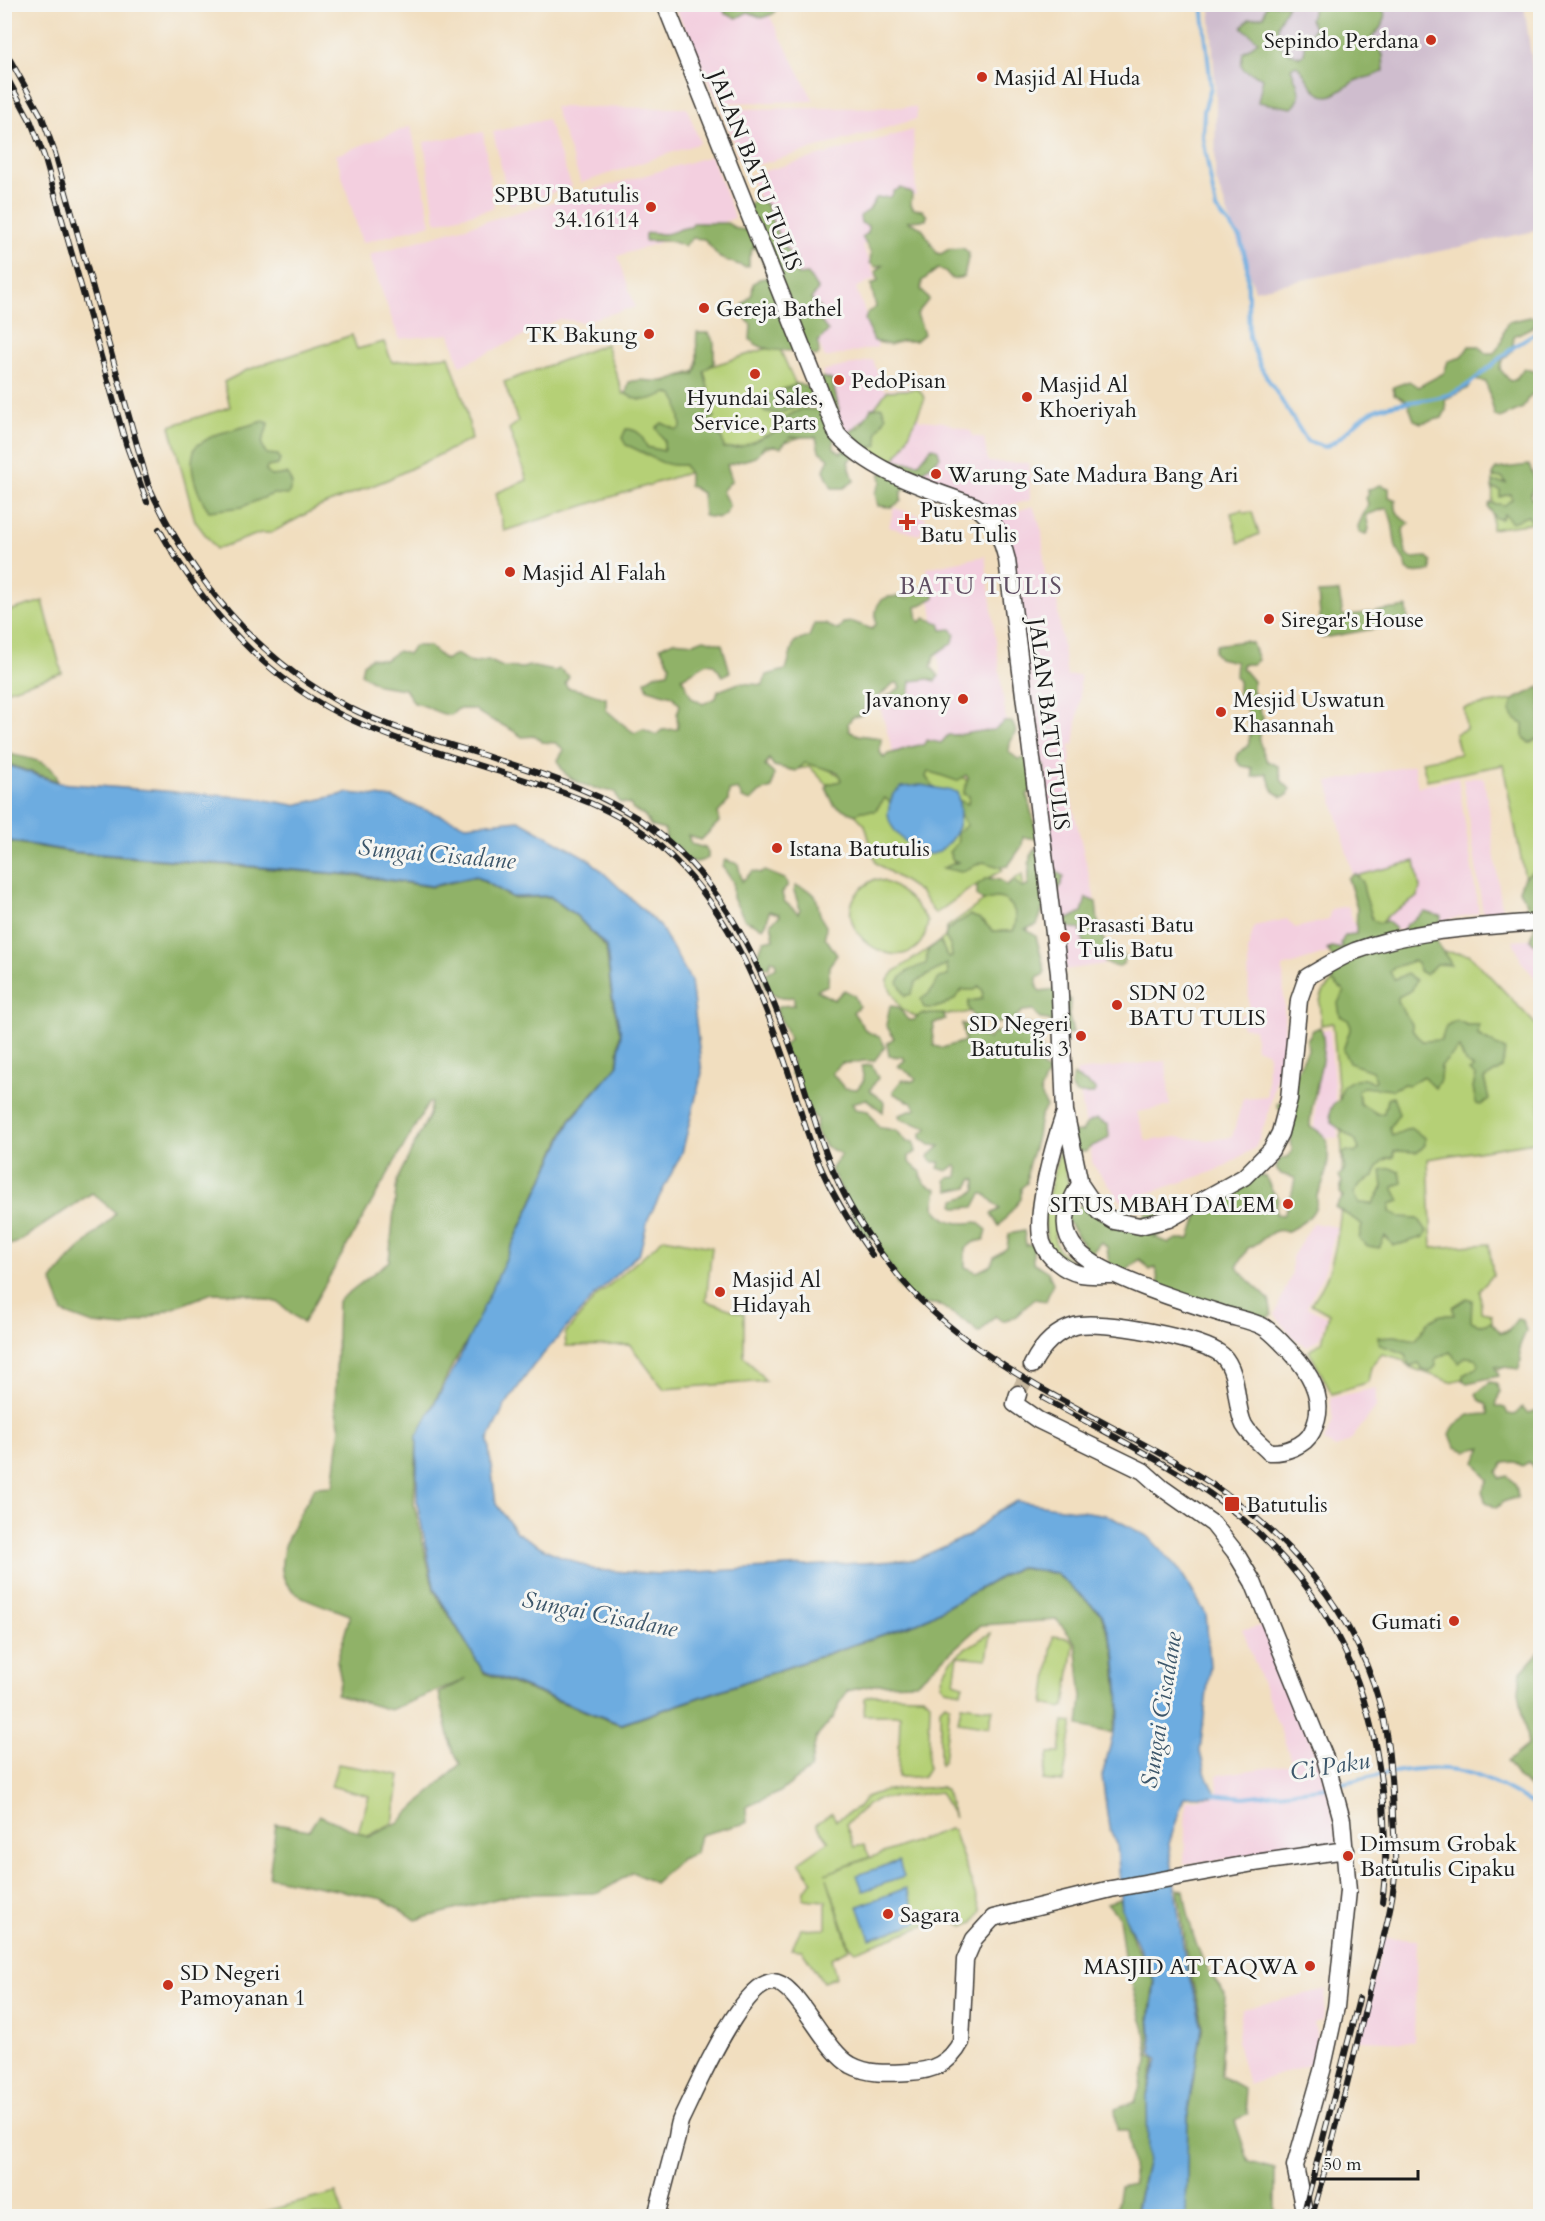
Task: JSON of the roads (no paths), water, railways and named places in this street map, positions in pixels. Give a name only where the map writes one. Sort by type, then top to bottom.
[{"type":"main road","name":"JALAN BATU TULIS","points":[[664,4],[837,434],[849,447],[874,465],[975,506],[990,516],[1000,535],[1007,560],[1059,973],[1065,1111]]},
{"type":"main road","points":[[1065,1111],[1080,1184],[1099,1212],[1114,1221],[1140,1226],[1169,1219],[1244,1177],[1271,1150],[1280,1133],[1289,1099],[1299,1000],[1307,977],[1342,957],[1397,940],[1480,926],[1540,921]]},
{"type":"main road","points":[[1065,1111],[1050,1160],[1040,1229],[1042,1243],[1047,1252],[1064,1267],[1080,1274],[1116,1275]]},
{"type":"main road","points":[[1032,1365],[1042,1346],[1075,1326],[1109,1325],[1202,1343],[1223,1356],[1237,1387],[1243,1423],[1256,1442],[1269,1452],[1299,1446],[1310,1436],[1316,1426],[1318,1398],[1316,1387],[1304,1366],[1263,1326],[1221,1314],[1116,1275],[1086,1259],[1070,1241],[1065,1231],[1067,1210],[1080,1184]]},
{"type":"main road","points":[[1018,1394],[1015,1404],[1038,1420],[1143,1471],[1162,1488],[1213,1524],[1235,1552],[1253,1582],[1325,1758],[1338,1803],[1346,1850],[1348,1891],[1336,2007],[1322,2071],[1295,2166],[1305,2217]]},
{"type":"main road","points":[[656,2217],[681,2119],[697,2082],[740,2006],[761,1985],[776,1982],[788,1988],[826,2044],[850,2065],[885,2074],[930,2070],[955,2054],[961,2042],[965,1960],[978,1932],[993,1918],[1111,1889],[1346,1850]]},
{"type":"water","name":"Sungai Cisadane","points":[[4,764],[59,783],[255,798],[294,805],[349,793],[393,798],[466,825],[519,820],[590,860],[660,926],[691,981],[702,1073],[682,1153],[648,1219],[640,1252],[595,1295],[533,1366],[504,1407],[488,1440],[496,1504],[516,1532],[546,1550],[595,1570],[660,1574],[914,1560],[968,1536],[998,1511],[1017,1501],[1107,1515],[1149,1537],[1181,1572],[1206,1614],[1210,1666],[1200,1752],[1206,1775],[1217,1795],[1184,1797],[1169,1844],[1185,1960],[1202,2027],[1188,2111],[1186,2216],[1135,2216],[1148,2159],[1147,2096],[1158,2059],[1152,2053],[1150,2020],[1155,1982],[1122,1910],[1117,1844],[1109,1828],[1102,1776],[1120,1709],[1115,1651],[1102,1614],[1056,1573],[1018,1567],[919,1622],[621,1724],[483,1671],[435,1590],[417,1503],[417,1436],[463,1351],[571,1120],[618,1065],[621,1033],[612,994],[607,947],[577,916],[550,896],[512,897],[476,876],[432,886],[358,875],[76,852],[5,840]]},
{"type":"water","points":[[921,785],[957,792],[959,800],[959,822],[954,835],[933,854],[922,852],[908,844],[896,832],[889,819],[888,812],[893,794],[902,787]]},
{"type":"water","points":[[899,1861],[904,1877],[863,1891],[857,1875]]},
{"type":"water","name":"Sagara","points":[[906,1888],[919,1922],[870,1939],[858,1906]]},
{"type":"waterway","points":[[1202,4],[1211,87],[1204,111],[1203,138],[1216,209],[1240,238],[1247,263],[1249,337],[1261,368],[1307,441],[1325,447],[1339,439],[1363,417],[1377,409],[1456,392],[1520,342],[1540,331]]},
{"type":"waterway","name":"Ci Paku","points":[[1338,1784],[1406,1770],[1447,1769],[1484,1778],[1540,1808]]},
{"type":"waterway","name":"Ci Paku","points":[[1213,1794],[1244,1797],[1328,1787]]},
{"type":"tunnel","points":[[1018,1394],[1032,1365]]},
{"type":"railway","points":[[4,49],[42,117],[55,153],[148,484],[184,551],[205,583],[229,612],[255,640],[284,665],[348,707],[396,727],[591,793],[652,828],[678,850],[721,901],[754,959],[793,1053],[829,1160],[860,1222],[890,1265],[920,1299],[953,1329],[990,1356],[1028,1381],[1188,1469],[1222,1491],[1285,1545],[1313,1576],[1337,1609],[1357,1645],[1373,1682],[1384,1722],[1391,1781],[1395,1874],[1385,1932],[1312,2216]]},
{"type":"railway","points":[[4,72],[31,122],[44,156],[126,444],[147,502]]},
{"type":"railway","points":[[159,529],[196,587],[240,640],[266,664],[321,704],[388,735],[564,793],[605,810],[643,832],[683,868],[720,917],[750,972],[774,1029],[818,1161],[842,1210],[872,1255]]},
{"type":"railway","points":[[1043,1398],[1159,1461],[1224,1504],[1259,1533],[1289,1565],[1315,1599],[1337,1636],[1355,1674],[1378,1758],[1385,1840],[1382,1902]]},
{"type":"railway","points":[[1303,2216],[1359,1999]]},
{"type":"place","name":"Sepindo Perdana","points":[[1431,40]]},
{"type":"place","name":"Masjid Al Huda","points":[[982,77]]},
{"type":"place","name":"SPBU Batutulis 34.16114","points":[[651,207]]},
{"type":"place","name":"Gereja Bathel","points":[[704,308]]},
{"type":"place","name":"TK Bakung","points":[[649,334]]},
{"type":"place","name":"Hyundai Sales, Service, Parts","points":[[755,374]]},
{"type":"place","name":"PedoPisan","points":[[839,380]]},
{"type":"place","name":"Masjid Al Khoeriyah","points":[[1027,397]]},
{"type":"place","name":"Warung Sate Madura Bang Ari","points":[[936,474]]},
{"type":"place","name":"Puskesmas Batu Tulis","points":[[907,522]]},
{"type":"place","name":"Masjid Al Falah","points":[[510,572]]},
{"type":"place","name":"Siregar's House","points":[[1269,619]]},
{"type":"place","name":"Javanony","points":[[963,699]]},
{"type":"place","name":"Mesjid Uswatun Khasannah","points":[[1221,712]]},
{"type":"place","name":"Istana Batutulis","points":[[777,848]]},
{"type":"place","name":"Prasasti Batu Tulis Batu","points":[[1065,937]]},
{"type":"place","name":"SDN 02 BATU TULIS","points":[[1117,1005]]},
{"type":"place","name":"SD Negeri Batutulis 3","points":[[1081,1036]]},
{"type":"place","name":"SITUS MBAH DALEM","points":[[1288,1204]]},
{"type":"place","name":"Masjid Al Hidayah","points":[[720,1292]]},
{"type":"place","name":"Batutulis","points":[[1232,1504]]},
{"type":"place","name":"Gumati","points":[[1454,1621]]},
{"type":"place","name":"Dimsum Grobak Batutulis Cipaku","points":[[1348,1856]]},
{"type":"place","name":"Sagara","points":[[888,1914]]},
{"type":"place","name":"MASJID AT TAQWA","points":[[1310,1966]]},
{"type":"place","name":"SD Negeri Pamoyanan 1","points":[[168,1985]]},
{"type":"district","name":"BATU TULIS","points":[[981,586]]}]
